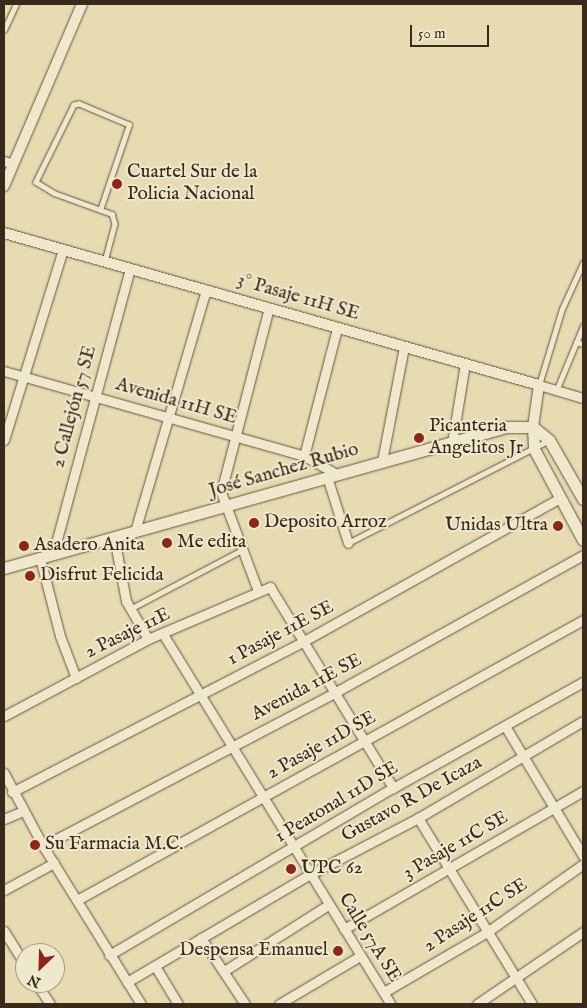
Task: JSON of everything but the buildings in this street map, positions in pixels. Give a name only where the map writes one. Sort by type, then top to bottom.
[{"type":"main road","name":"José Sanchez Rubio","points":[[4,568],[506,427],[533,427]]},
{"type":"main road","points":[[533,427],[549,440],[583,499]]},
{"type":"main road","points":[[533,427],[534,449],[583,540]]},
{"type":"street","points":[[4,186],[8,162],[82,4]]},
{"type":"street","name":"3° Pasaje 11H SE","points":[[4,233],[583,398]]},
{"type":"street","points":[[4,440],[22,376],[63,250]]},
{"type":"street","name":"2 Callejón 57 SE","points":[[53,554],[94,396],[130,269]]},
{"type":"street","points":[[135,531],[206,290]]},
{"type":"street","points":[[258,591],[221,492],[269,308]]},
{"type":"street","points":[[304,456],[337,328]]},
{"type":"street","points":[[382,462],[404,347]]},
{"type":"street","points":[[452,442],[465,364]]},
{"type":"street","name":"Avenida 11H SE","points":[[4,371],[304,456],[332,475]]},
{"type":"street","points":[[533,427],[539,385]]},
{"type":"street","points":[[332,475],[348,543]]},
{"type":"street","name":"1 Pasaje 11E SE","points":[[12,792],[304,641],[560,498]]},
{"type":"street","points":[[114,537],[129,610],[148,640]]},
{"type":"street","name":"Avenida 11E SE","points":[[43,846],[334,693],[583,555]]},
{"type":"street","points":[[40,558],[60,636],[76,678]]},
{"type":"street","name":"2 Pasaje 11E","points":[[4,716],[148,640],[270,587],[304,641]]},
{"type":"street","name":"2 Pasaje 11D SE","points":[[77,900],[583,620]]},
{"type":"street","name":"Calle 57A SE","points":[[163,634],[230,747],[391,1004]]},
{"type":"street","points":[[304,641],[392,788]]},
{"type":"street","name":"1 Peatonal 11D SE","points":[[109,954],[293,848],[392,788],[583,682]]},
{"type":"street","name":"Gustavo R De Icaza","points":[[127,982],[309,875],[418,818],[583,721]]},
{"type":"street","points":[[505,726],[556,808],[583,856]]},
{"type":"street","points":[[4,773],[12,792],[43,846],[141,1004]]},
{"type":"street","name":"3 Pasaje 11C SE","points":[[344,929],[583,791]]},
{"type":"street","points":[[4,819],[23,810]]},
{"type":"street","points":[[418,818],[532,1004]]},
{"type":"street","points":[[4,890],[54,863]]},
{"type":"street","name":"2 Pasaje 11C SE","points":[[384,992],[487,932],[583,864]]},
{"type":"street","points":[[224,971],[328,905]]},
{"type":"street","points":[[4,931],[15,949]]},
{"type":"street","points":[[477,1004],[583,932]]},
{"type":"street","points":[[202,938],[245,1004]]},
{"type":"street","points":[[279,1004],[360,956]]},
{"type":"street","points":[[155,966],[178,1004]]},
{"type":"street","points":[[43,993],[50,1004]]},
{"type":"lane","points":[[4,30],[16,4]]},
{"type":"lane","points":[[100,210],[129,125],[79,104],[74,105],[36,182],[54,193],[100,210],[115,218],[105,261]]},
{"type":"lane","points":[[539,385],[562,310],[583,263]]},
{"type":"lane","points":[[556,391],[583,326]]},
{"type":"lane","points":[[576,342],[583,344]]},
{"type":"lane","points":[[348,543],[549,440]]},
{"type":"lane","points":[[129,610],[242,550]]},
{"type":"place","name":"Cuartel Sur de la Policia Nacional","points":[[117,184]]},
{"type":"place","name":"Picanteria Angelitos Jr","points":[[419,438]]},
{"type":"place","name":"Deposito Arroz","points":[[254,523]]},
{"type":"place","name":"Unidas Ultra","points":[[558,526]]},
{"type":"place","name":"Me edita","points":[[167,543]]},
{"type":"place","name":"Asadero Anita","points":[[24,546]]},
{"type":"place","name":"Disfrut Felicida","points":[[30,576]]},
{"type":"place","name":"Su Farmacia M.C.","points":[[35,845]]},
{"type":"place","name":"UPC 62","points":[[291,869]]},
{"type":"place","name":"Despensa Emanuel","points":[[338,951]]}]
